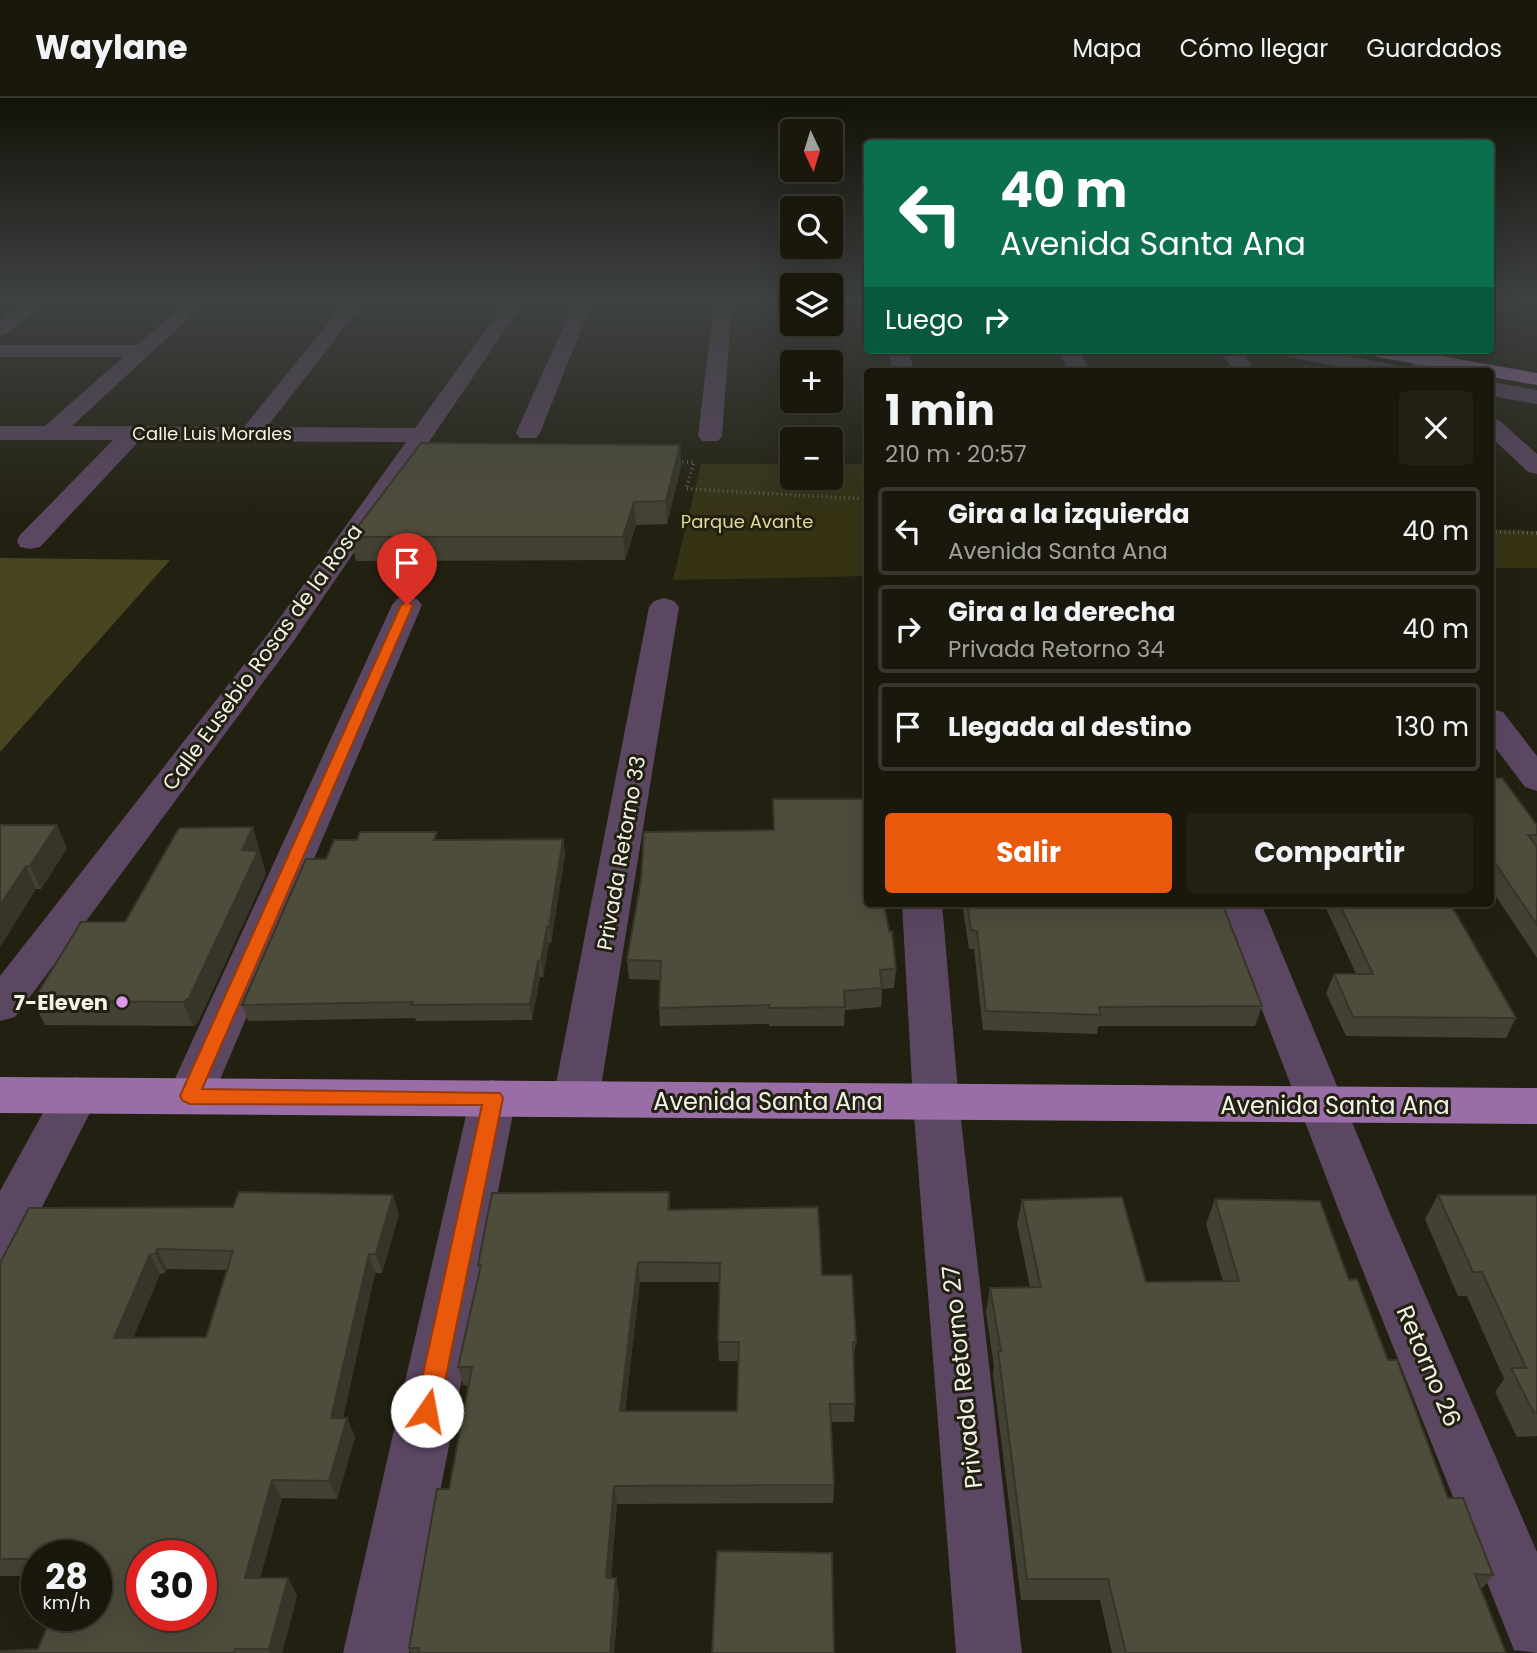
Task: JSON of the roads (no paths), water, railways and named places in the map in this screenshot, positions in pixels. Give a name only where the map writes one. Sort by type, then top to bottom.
[{"type":"main road","points":[[1510,375],[1537,379]]},
{"type":"main road","name":"Avenida Santa Ana","points":[[0,1095],[1537,1106]]},
{"type":"street","points":[[52,432],[115,375]]},
{"type":"street","points":[[251,433],[297,375]]},
{"type":"street","name":"Calle Eusebio Rosas de la Rosa","points":[[0,1006],[282,636],[465,375]]},
{"type":"street","points":[[528,433],[553,375]]},
{"type":"street","points":[[710,436],[716,375]]},
{"type":"street","points":[[1494,390],[1537,397]]},
{"type":"street","points":[[1494,428],[1537,467]]},
{"type":"street","name":"Calle Luis Morales","points":[[0,432],[424,435]]},
{"type":"street","points":[[30,541],[133,433]]},
{"type":"street","points":[[190,1096],[407,605]]},
{"type":"street","name":"Privada Retorno 33","points":[[576,1099],[664,607]]},
{"type":"street","points":[[1494,723],[1537,780]]},
{"type":"street","name":"Privada Retorno 27","points":[[922,907],[936,1102],[989,1653]]},
{"type":"street","name":"Retorno 26","points":[[1243,907],[1537,1627]]},
{"type":"street","points":[[0,1239],[76,1096]]},
{"type":"street","points":[[376,1653],[493,1098]]},
{"type":"place","name":"7-Eleven","points":[[122,1002]]},
{"type":"park label","name":"Parque Avante","points":[[747,521]]}]
